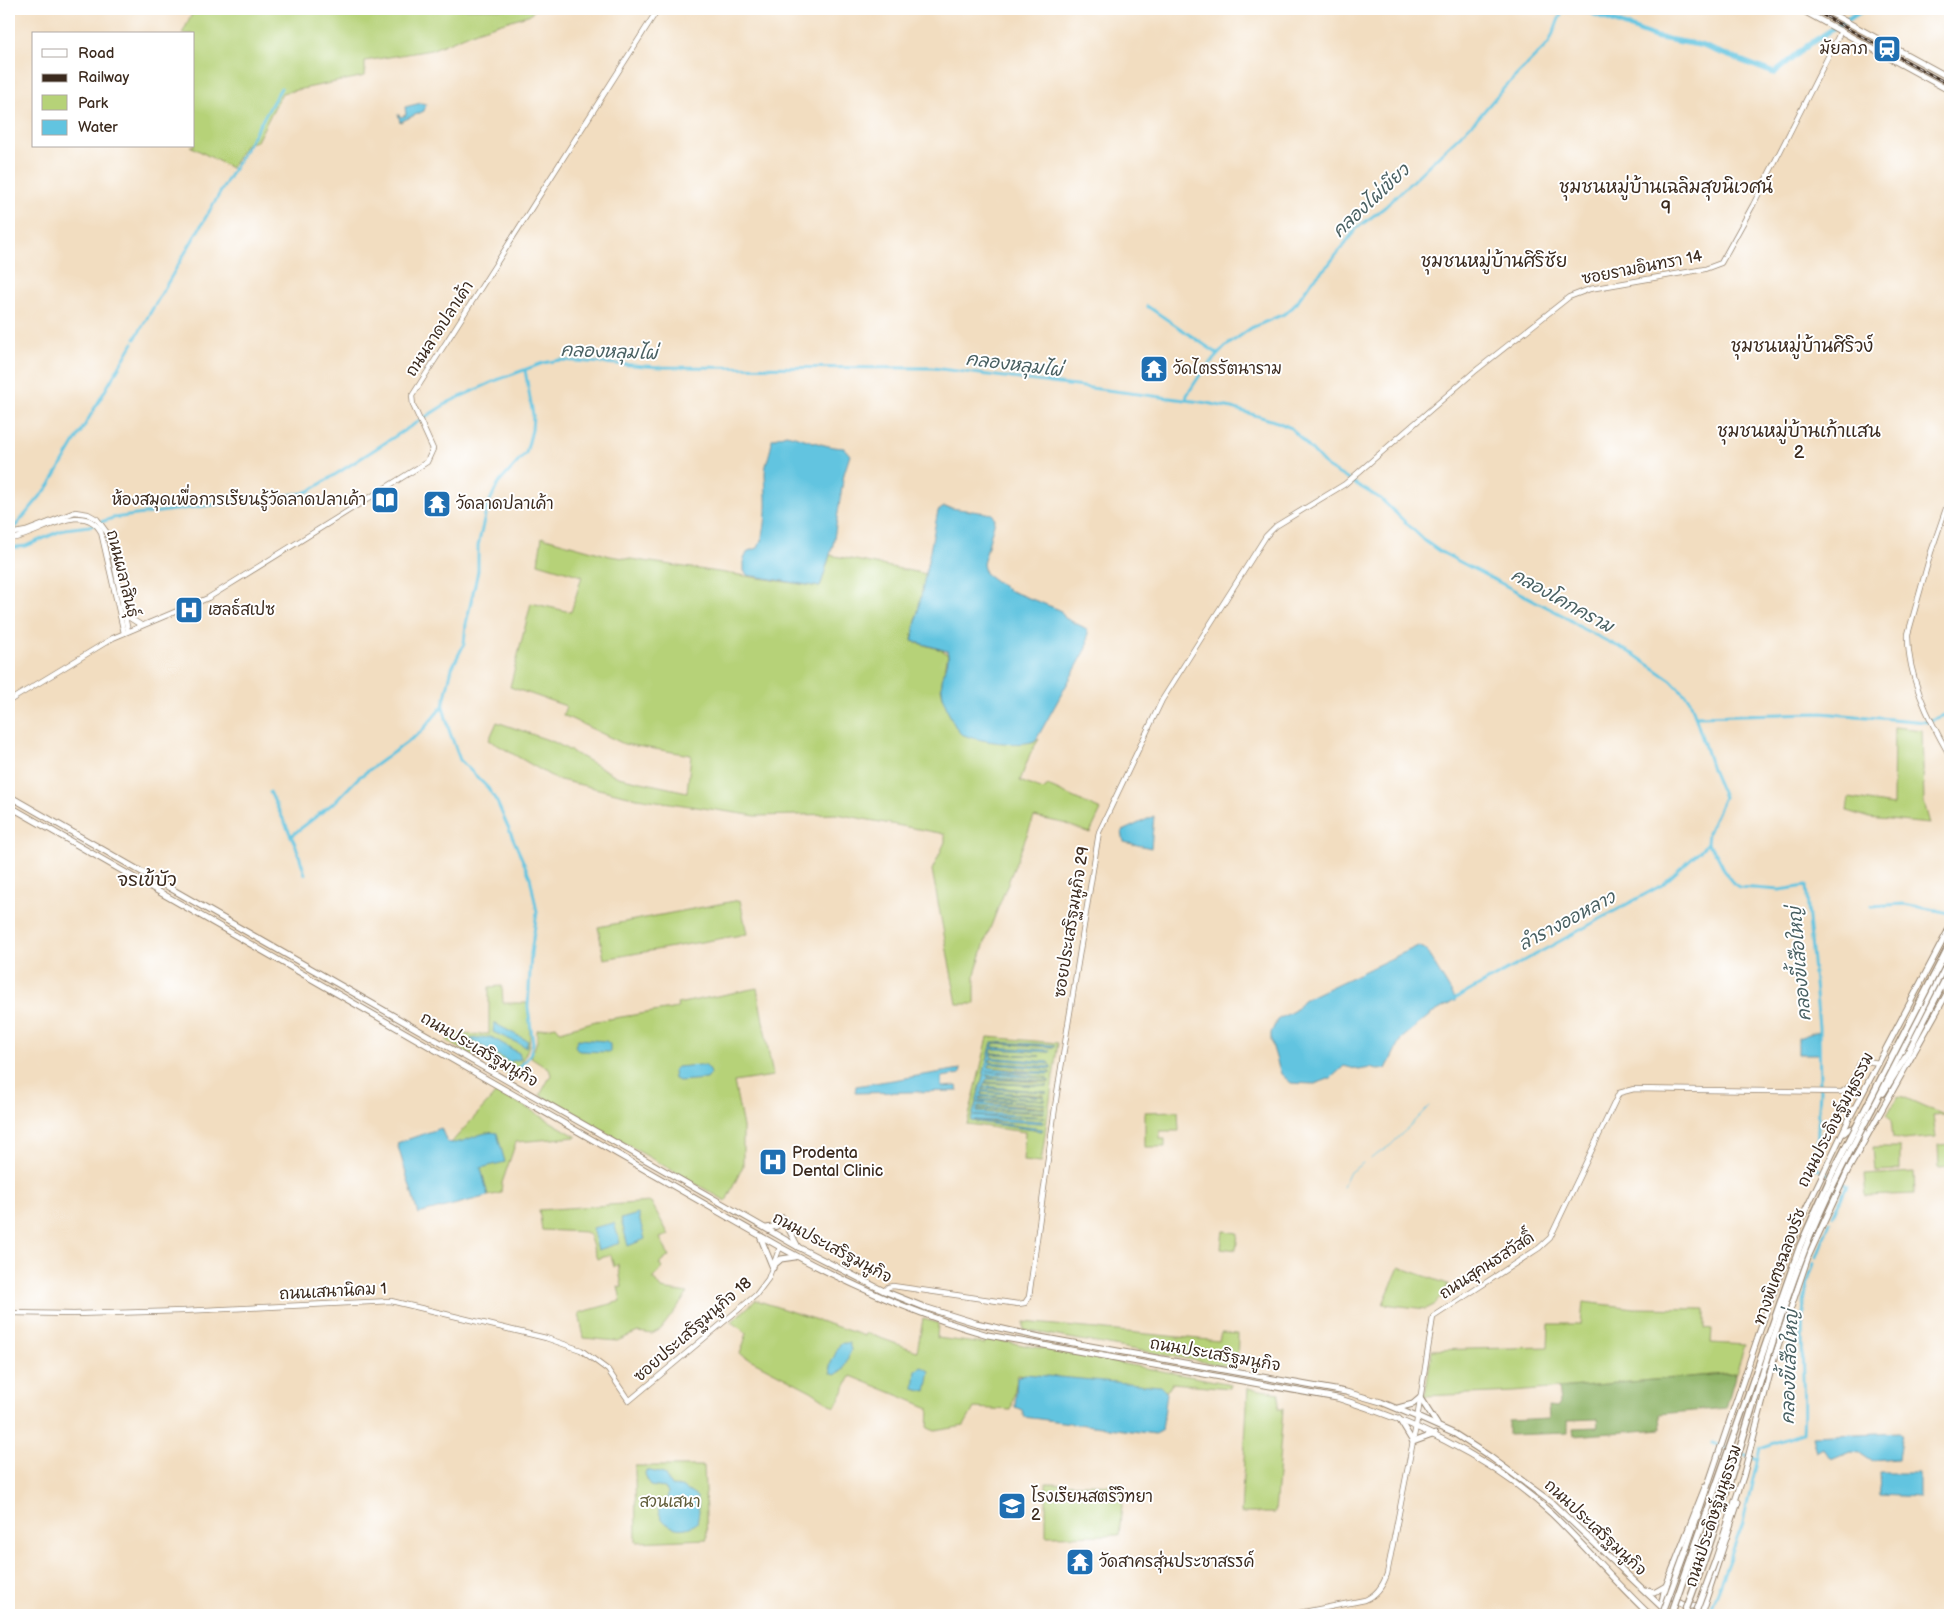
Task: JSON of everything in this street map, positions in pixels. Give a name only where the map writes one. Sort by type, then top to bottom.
[{"type":"highway","name":"ทางพิเศษฉลองรัช","points":[[1670,1615],[1800,1246],[1833,1172],[1950,944]]},
{"type":"highway","name":"ทางพิเศษฉลองรัช","points":[[1684,1615],[1723,1506],[1749,1416],[1802,1258],[1827,1197],[1950,956]]},
{"type":"highway","points":[[1872,1109],[1902,1064],[1950,970]]},
{"type":"main road","points":[[1800,9],[1950,91]]},
{"type":"main road","points":[[1823,9],[1950,78]]},
{"type":"main road","points":[[1929,80],[1935,70]]},
{"type":"main road","name":"ถนนประเสริฐมนูกิจ","points":[[9,796],[798,1247],[884,1291],[924,1307],[1008,1331],[1312,1384],[1381,1402],[1455,1434],[1537,1491],[1670,1615]]},
{"type":"main road","name":"ถนนประเสริฐมนูกิจ","points":[[9,806],[780,1247],[845,1282],[899,1306],[988,1335],[1300,1390],[1379,1411],[1435,1434],[1500,1473],[1544,1508],[1650,1615]]},
{"type":"main road","points":[[127,874],[135,874],[137,871],[132,865]]},
{"type":"main road","points":[[156,890],[154,883],[161,882]]},
{"type":"main road","name":"ถนนประดิษฐ์มนูธรรม","points":[[1662,1615],[1788,1253],[1840,1137],[1950,927]]},
{"type":"main road","name":"ถนนประดิษฐ์มนูธรรม","points":[[1695,1615],[1743,1477],[1762,1399],[1808,1257],[1842,1182],[1950,988]]},
{"type":"main road","points":[[1840,1137],[1852,1128],[1862,1130],[1865,1135],[1862,1145]]},
{"type":"main road","points":[[766,1228],[777,1226],[783,1218],[798,1247]]},
{"type":"main road","points":[[760,1235],[774,1266],[784,1258],[798,1257]]},
{"type":"main road","points":[[780,1247],[782,1237]]},
{"type":"main road","points":[[1397,1408],[1414,1404],[1420,1398],[1438,1426]]},
{"type":"main road","points":[[1379,1411],[1381,1402]]},
{"type":"main road","points":[[1398,1418],[1413,1442],[1435,1434]]},
{"type":"main road","points":[[1451,1442],[1455,1434]]},
{"type":"main road","points":[[1662,1615],[1662,1607],[1668,1584],[1713,1468]]},
{"type":"main road","points":[[1701,1615],[1734,1516],[1743,1477]]},
{"type":"main road","points":[[1642,1587],[1654,1593],[1668,1584]]},
{"type":"main road","points":[[1668,1584],[1671,1595],[1685,1606],[1691,1607],[1700,1604],[1708,1594]]},
{"type":"street","name":"ถนนลาดปลาเค้า","points":[[9,701],[113,638],[208,598],[427,462],[433,449],[417,415],[412,398],[417,387],[658,9]]},
{"type":"street","name":"ซอยรามอินทรา 14","points":[[1345,484],[1474,372],[1569,297],[1590,289],[1705,268],[1721,263],[1753,205],[1839,30]]},
{"type":"street","name":"ซอยประเสริฐมนูกิจ 29","points":[[884,1291],[888,1287],[893,1286],[1018,1304],[1028,1301],[1057,1093],[1093,864],[1102,823],[1162,700],[1258,547],[1276,526],[1345,484]]},
{"type":"street","points":[[1950,496],[1931,552],[1908,634],[1910,660],[1929,717],[1950,756]]},
{"type":"street","name":"ถนนผลาสินธุ์","points":[[9,534],[26,531],[68,513],[83,513],[93,516],[104,526],[109,537],[122,616]]},
{"type":"street","name":"ถนนผลาสินธุ์","points":[[9,540],[29,535],[71,517],[85,518],[98,528],[103,538],[126,632]]},
{"type":"street","points":[[113,638],[120,628],[122,616],[141,626]]},
{"type":"street","name":"ถนนสุคนธสวัสดิ์","points":[[1289,1615],[1365,1600],[1373,1597],[1379,1589],[1387,1574],[1413,1442],[1432,1317],[1539,1248],[1550,1238],[1614,1101],[1622,1090],[1844,1091],[1851,1084],[1860,1063],[1870,1061],[1878,1063]]},
{"type":"street","name":"ซอยประเสริฐมนูกิจ 18","points":[[629,1401],[756,1295],[764,1286],[774,1266],[780,1247]]},
{"type":"street","name":"ถนนเสนานิคม 1","points":[[9,1313],[74,1314],[391,1301],[546,1338],[581,1350],[599,1361],[608,1370],[629,1401]]},
{"type":"green space","points":[[184,9],[535,9],[531,14],[479,30],[431,50],[365,61],[365,76],[282,93],[257,141],[246,144],[231,168],[194,148],[195,32],[183,32],[192,14]]},
{"type":"green space","points":[[542,537],[610,556],[820,587],[830,555],[926,574],[912,639],[914,642],[942,650],[948,655],[941,687],[944,701],[958,729],[1034,742],[1039,739],[1030,754],[1020,781],[1043,790],[1048,786],[1101,810],[1090,833],[1063,823],[1034,817],[987,936],[975,974],[975,1004],[957,1004],[932,870],[945,842],[945,834],[837,814],[756,816],[637,798],[556,779],[489,740],[497,722],[554,742],[618,777],[687,792],[691,755],[624,744],[563,715],[566,706],[510,687],[531,603],[571,612],[582,576],[538,563]]},
{"type":"green space","points":[[1894,727],[1922,730],[1924,802],[1930,824],[1869,818],[1847,811],[1849,798],[1893,805]]},
{"type":"green space","points":[[740,900],[747,934],[604,959],[598,927]]},
{"type":"green space","points":[[502,986],[503,1003],[527,1003],[530,1026],[527,1050],[510,1076],[447,1041],[449,1035],[489,1034],[489,987]]},
{"type":"green space","points":[[757,988],[773,1076],[734,1082],[743,1127],[743,1166],[726,1201],[540,1095],[551,1075],[549,1069],[531,1057],[537,1041],[537,1030],[556,1026],[560,1031],[596,1021],[678,1008],[677,1004]]},
{"type":"green space","points":[[988,1037],[1058,1043],[1041,1163],[1023,1161],[1025,1132],[967,1124]],"holes":[[[992,1042],[1054,1047],[994,1043],[992,1047],[1050,1052],[992,1049],[991,1053],[1040,1056],[991,1054],[990,1057],[1049,1063],[990,1059],[989,1062],[1051,1067],[1051,1069],[990,1064],[988,1067],[1051,1073],[988,1070],[987,1072],[1048,1078],[987,1074],[988,1077],[1049,1083],[987,1079],[985,1082],[1048,1086],[983,1083],[983,1086],[1046,1092],[983,1088],[982,1091],[1044,1095],[982,1092],[981,1095],[1046,1100],[980,1097],[979,1099],[1045,1104],[978,1101],[978,1103],[1045,1107],[978,1105],[976,1108],[1044,1113],[977,1110],[977,1112],[1045,1117],[975,1114],[974,1116],[1043,1121],[1043,1123],[974,1120],[1042,1131],[971,1121]]]},
{"type":"green space","points":[[498,1091],[577,1137],[516,1142],[502,1183],[501,1193],[488,1196],[481,1168],[451,1143]]},
{"type":"green space","points":[[1901,1096],[1944,1115],[1933,1116],[1936,1137],[1903,1140],[1893,1138],[1891,1120],[1887,1115],[1897,1097]]},
{"type":"green space","points":[[1178,1111],[1179,1131],[1160,1131],[1160,1139],[1165,1139],[1165,1147],[1145,1147],[1145,1112]]},
{"type":"green space","points":[[1950,1144],[1950,1167],[1939,1168],[1938,1145]]},
{"type":"green space","points":[[1873,1147],[1900,1147],[1900,1170],[1875,1171]]},
{"type":"green space","points":[[1914,1172],[1915,1194],[1866,1196],[1864,1175]]},
{"type":"green space","points":[[651,1202],[669,1235],[660,1238],[669,1256],[659,1264],[662,1268],[653,1278],[661,1289],[688,1293],[661,1329],[652,1334],[638,1332],[617,1341],[584,1338],[579,1313],[621,1301],[618,1286],[622,1287],[618,1264],[614,1267],[611,1255],[597,1259],[589,1235],[585,1232],[542,1230],[539,1210]]},
{"type":"green space","points":[[1223,1231],[1238,1233],[1236,1250],[1221,1248]]},
{"type":"green space","points":[[1399,1267],[1448,1284],[1442,1299],[1438,1299],[1436,1304],[1426,1309],[1383,1304]]},
{"type":"green space","points":[[756,1300],[865,1336],[866,1333],[917,1351],[923,1319],[938,1323],[937,1338],[984,1344],[986,1338],[1231,1384],[1230,1388],[1172,1383],[1167,1391],[1018,1374],[1011,1410],[974,1408],[964,1426],[935,1431],[928,1428],[929,1408],[851,1376],[835,1407],[811,1391],[740,1354],[747,1333],[731,1322]]},
{"type":"green space","points":[[1583,1302],[1635,1308],[1705,1309],[1705,1329],[1712,1330],[1711,1343],[1745,1345],[1736,1373],[1513,1392],[1425,1396],[1432,1350],[1548,1347],[1549,1324],[1581,1324]]},
{"type":"green space","points":[[1024,1322],[1219,1341],[1221,1333],[1238,1334],[1237,1368],[1024,1330]]},
{"type":"green space","points":[[1736,1373],[1726,1408],[1660,1414],[1661,1429],[1574,1436],[1573,1428],[1598,1427],[1597,1419],[1568,1420],[1568,1433],[1508,1435],[1508,1421],[1549,1419],[1548,1406],[1557,1407],[1560,1403],[1558,1388]]},
{"type":"green space","points":[[1248,1388],[1280,1393],[1278,1409],[1283,1409],[1275,1513],[1241,1513]]},
{"type":"green space","name":"สวนเสนา","points":[[635,1466],[704,1466],[707,1539],[636,1542]]},
{"type":"green space","points":[[1046,1483],[1124,1485],[1119,1535],[1046,1536]]},
{"type":"water","points":[[421,103],[426,104],[424,111],[400,122],[398,114],[401,117],[406,115],[405,107]]},
{"type":"water","points":[[786,434],[828,446],[844,448],[850,455],[844,474],[833,545],[820,587],[747,575],[744,571],[744,559],[748,551],[758,548],[764,531],[766,512],[765,470],[772,439]]},
{"type":"water","points":[[944,507],[993,514],[995,520],[983,564],[985,573],[1008,590],[1060,610],[1065,618],[1085,628],[1088,632],[1087,648],[1036,740],[1021,743],[998,742],[975,739],[960,733],[944,701],[942,681],[947,662],[947,651],[912,641],[938,511]]},
{"type":"water","points":[[1154,816],[1151,848],[1124,842],[1122,831]]},
{"type":"water","points":[[1418,946],[1425,949],[1456,1000],[1430,1015],[1401,1039],[1386,1069],[1370,1068],[1359,1070],[1344,1066],[1331,1078],[1315,1084],[1291,1083],[1281,1074],[1271,1041],[1271,1033],[1277,1020],[1295,1010],[1303,1000]]},
{"type":"water","points":[[494,1023],[528,1041],[526,1047],[493,1032]]},
{"type":"water","points":[[1818,1031],[1819,1054],[1798,1054],[1798,1038]]},
{"type":"water","points":[[491,1037],[519,1053],[521,1059],[509,1062],[470,1039]]},
{"type":"water","points":[[578,1039],[606,1041],[610,1044],[610,1052],[579,1051],[575,1046]]},
{"type":"water","points":[[992,1042],[1054,1045],[1055,1047],[994,1043],[992,1047],[1050,1050],[1050,1052],[992,1049],[991,1053],[1040,1056],[991,1054],[991,1057],[1049,1062],[1050,1064],[990,1059],[989,1062],[1051,1067],[1051,1069],[990,1064],[988,1067],[1017,1071],[1050,1072],[1049,1074],[987,1071],[1048,1078],[986,1075],[988,1077],[1050,1081],[987,1079],[985,1082],[1048,1086],[984,1083],[983,1086],[1047,1092],[983,1088],[982,1090],[1045,1097],[982,1092],[981,1095],[1046,1100],[980,1097],[979,1099],[1045,1104],[978,1101],[978,1103],[1045,1109],[978,1106],[977,1108],[1045,1112],[977,1110],[977,1112],[1045,1117],[974,1116],[1043,1121],[1043,1123],[974,1120],[1043,1129],[1042,1131],[971,1121]]},
{"type":"water","points":[[699,1065],[708,1068],[711,1074],[707,1079],[679,1081],[674,1079],[673,1071],[677,1067]]},
{"type":"water","points":[[961,1069],[960,1074],[942,1077],[942,1087],[957,1086],[958,1091],[855,1093],[856,1086]]},
{"type":"water","points":[[441,1128],[447,1142],[453,1143],[484,1133],[497,1133],[505,1162],[481,1168],[488,1196],[418,1214],[397,1143]]},
{"type":"water","points":[[638,1214],[645,1239],[628,1246],[621,1219]]},
{"type":"water","points":[[614,1223],[620,1243],[598,1250],[592,1228]]},
{"type":"water","points":[[849,1343],[851,1350],[843,1370],[835,1375],[831,1373],[830,1365],[840,1344]]},
{"type":"water","points":[[922,1367],[930,1371],[926,1392],[914,1389],[916,1370]]},
{"type":"water","points":[[1025,1374],[1160,1386],[1167,1393],[1162,1430],[1155,1434],[1024,1417],[1022,1410],[1015,1407],[1017,1377]]},
{"type":"water","points":[[1899,1432],[1902,1434],[1898,1459],[1873,1461],[1861,1453],[1851,1452],[1832,1460],[1823,1448],[1816,1452],[1812,1436]]},
{"type":"water","points":[[646,1470],[664,1474],[671,1486],[682,1487],[697,1497],[699,1511],[697,1523],[685,1528],[679,1528],[668,1525],[664,1521],[658,1509],[667,1501],[668,1492],[665,1488],[650,1486],[645,1474]]},
{"type":"water","points":[[1879,1473],[1919,1473],[1919,1497],[1880,1495]]},
{"type":"waterway","name":"คลองไผ่เขียว","points":[[1186,400],[1187,395],[1202,372],[1225,347],[1251,328],[1284,314],[1293,307],[1312,281],[1329,264],[1357,228],[1385,207],[1478,118],[1501,91],[1549,43],[1563,9]]},
{"type":"waterway","points":[[1582,9],[1655,37],[1700,45],[1774,73],[1811,43],[1864,9]]},
{"type":"waterway","points":[[1605,17],[1610,9]]},
{"type":"waterway","points":[[135,339],[281,88]]},
{"type":"waterway","points":[[1147,306],[1218,354]]},
{"type":"waterway","points":[[13,529],[49,486],[133,343]]},
{"type":"waterway","name":"คลองหลุมไผ่","points":[[9,548],[26,546],[65,529],[89,526],[113,518],[304,493],[449,402],[497,380],[543,363],[560,360],[660,367],[933,368],[1201,402],[1232,408],[1291,428],[1327,467],[1381,499],[1425,541],[1439,551],[1633,654],[1671,680],[1690,700],[1713,772],[1724,797],[1708,833],[1707,844]]},
{"type":"waterway","points":[[511,1078],[530,1055],[533,1043],[528,1007],[531,953],[537,912],[530,877],[497,802],[488,788],[460,760],[443,706],[452,668],[464,644],[466,624],[478,571],[478,546],[487,507],[498,484],[526,453],[532,430],[533,415],[525,370]]},
{"type":"waterway","points":[[291,836],[336,801],[358,778],[421,732],[442,707]]},
{"type":"waterway","name":"คลองโคกคราม","points":[[1695,716],[1821,713],[1926,722],[1950,713]]},
{"type":"waterway","points":[[270,792],[296,846],[305,874]]},
{"type":"waterway","name":"คลองขี้เสือใหญ่","points":[[1707,844],[1716,854],[1729,878],[1739,887],[1780,890],[1806,886],[1819,1027],[1820,1089],[1816,1168],[1831,1176]]},
{"type":"waterway","name":"ลำรางออหลาว","points":[[1453,1000],[1662,885],[1707,844]]},
{"type":"waterway","points":[[1871,906],[1904,904],[1950,913]]},
{"type":"waterway","points":[[1370,1159],[1391,1145],[1429,1106]]},
{"type":"waterway","points":[[1343,1187],[1350,1172],[1363,1163]]},
{"type":"waterway","name":"คลองขี้เสือใหญ่","points":[[1833,1215],[1847,1186],[1836,1179]]},
{"type":"waterway","name":"คลองขี้เสือใหญ่","points":[[1817,1257],[1830,1222]]},
{"type":"waterway","name":"คลองขี้เสือใหญ่","points":[[1708,1615],[1743,1523],[1760,1448],[1803,1433],[1802,1326],[1804,1304],[1814,1263]]},
{"type":"waterway","points":[[1713,1443],[1757,1459]]},
{"type":"railway","points":[[1812,9],[1950,85]]},
{"type":"place","name":"มัยลาภ","points":[[1887,49]]},
{"type":"place","name":"วัดไตรรัตนาราม","points":[[1154,369]]},
{"type":"place","name":"ห้องสมุดเพื่อการเรียนรู้วัดลาดปลาเค้า","points":[[385,500]]},
{"type":"place","name":"วัดลาดปลาเค้า","points":[[437,504]]},
{"type":"place","name":"เฮลธ์สเปซ","points":[[189,610]]},
{"type":"place","name":"Prodenta Dental Clinic","points":[[773,1162]]},
{"type":"place","name":"โรงเรียนสตรีวิทยา 2","points":[[1012,1506]]},
{"type":"place","name":"วัดสาครสุ่นประชาสรรค์","points":[[1080,1562]]},
{"type":"district","name":"ชุมชนหมู่บ้านเฉลิมสุขนิเวศน์ 9","points":[[1666,197]]},
{"type":"district","name":"ชุมชนหมู่บ้านศิริชัย","points":[[1494,261]]},
{"type":"district","name":"ชุมชนหมู่บ้านศิริวง์","points":[[1802,346]]},
{"type":"district","name":"ชุมชนหมู่บ้านเก้าแสน 2","points":[[1799,441]]},
{"type":"district","name":"จรเข้บัว","points":[[147,880]]}]
